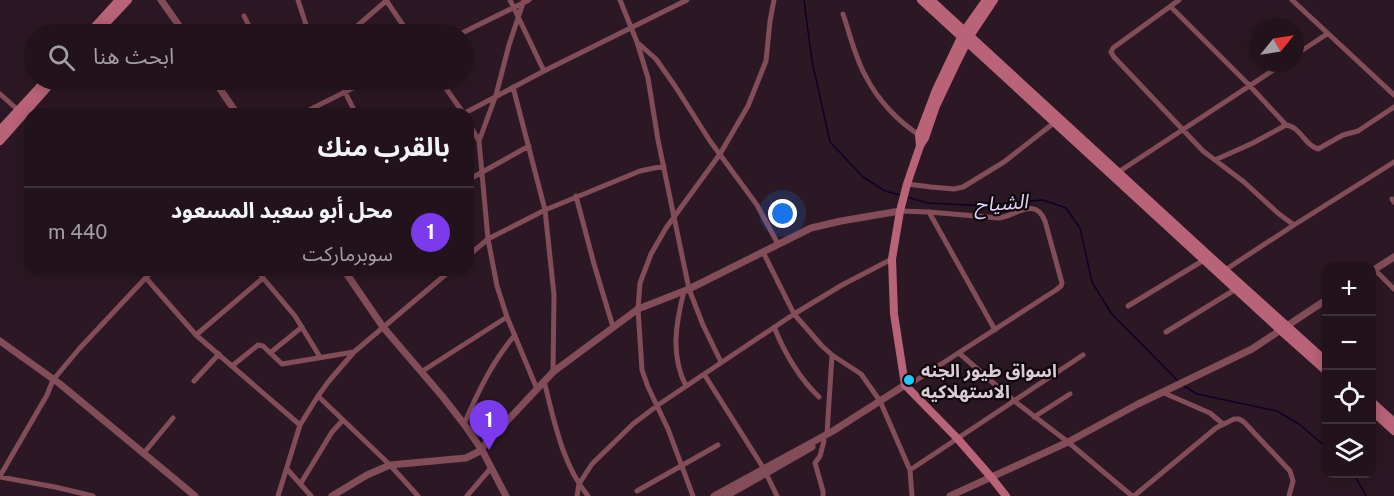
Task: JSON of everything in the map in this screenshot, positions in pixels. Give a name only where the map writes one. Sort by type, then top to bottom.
[{"type":"main road","points":[[97,24],[119,0]]},
{"type":"main road","points":[[105,24],[128,0]]},
{"type":"main road","points":[[921,0],[966,36],[1116,174],[1236,289],[1322,358]]},
{"type":"main road","points":[[931,0],[1055,122],[1225,270],[1325,370]]},
{"type":"main road","points":[[986,0],[936,90],[900,208],[892,259],[894,314],[908,386],[957,438],[1006,496]]},
{"type":"main road","points":[[966,36],[994,0]]},
{"type":"main road","points":[[0,130],[36,90]]},
{"type":"main road","points":[[29,108],[45,90]]},
{"type":"main road","points":[[0,141],[24,114]]},
{"type":"main road","points":[[1376,406],[1394,422]]},
{"type":"main road","points":[[1376,415],[1394,431]]},
{"type":"street","points":[[161,0],[178,24]]},
{"type":"street","points":[[298,0],[306,24]]},
{"type":"street","points":[[359,24],[387,0],[403,24]]},
{"type":"street","points":[[510,0],[544,71]]},
{"type":"street","points":[[620,0],[637,42],[648,78],[687,290],[721,362]]},
{"type":"street","points":[[473,108],[687,0]]},
{"type":"street","points":[[693,496],[668,429],[642,370],[638,294],[651,254],[674,216],[720,154],[748,106],[766,61],[774,0]]},
{"type":"street","points":[[1179,0],[1113,48],[1114,57],[1203,151],[1260,194],[1279,214],[1294,225]]},
{"type":"street","points":[[1292,0],[1394,95]]},
{"type":"street","points":[[474,27],[525,1]]},
{"type":"street","points":[[479,141],[525,1]]},
{"type":"street","points":[[1171,7],[1286,125],[1294,127],[1314,148],[1318,149],[1343,135],[1358,131],[1394,107]]},
{"type":"street","points":[[843,14],[860,64],[872,87],[898,119],[922,140]]},
{"type":"street","points":[[244,16],[248,24]]},
{"type":"street","points":[[1304,50],[1327,34]]},
{"type":"street","points":[[637,42],[661,66],[710,141],[757,205],[778,244]]},
{"type":"street","points":[[1116,174],[1271,72]]},
{"type":"street","points":[[513,87],[545,210],[554,295],[553,372]]},
{"type":"street","points":[[220,90],[233,108]]},
{"type":"street","points":[[313,108],[349,90]]},
{"type":"street","points":[[447,90],[459,108]]},
{"type":"street","points":[[345,92],[353,108]]},
{"type":"street","points":[[0,94],[18,110]]},
{"type":"street","points":[[907,186],[954,189],[963,187],[1004,162],[1055,122]]},
{"type":"street","points":[[1215,160],[1286,125]]},
{"type":"street","points":[[474,132],[479,141],[488,239],[496,286],[537,388]]},
{"type":"street","points":[[474,176],[529,146]]},
{"type":"street","points":[[1225,270],[1394,162]]},
{"type":"street","points":[[474,251],[488,239],[576,196],[646,169],[664,166]]},
{"type":"street","points":[[576,196],[613,327]]},
{"type":"street","points":[[332,496],[367,475],[390,465],[466,458],[482,450],[553,372],[638,309],[687,290],[811,228],[900,208],[999,218],[1017,210],[1030,209],[1041,212],[1061,286],[881,403],[726,496]]},
{"type":"street","points":[[929,212],[995,330]]},
{"type":"street","points":[[763,252],[794,314],[832,355],[861,374],[881,403],[910,470],[912,496]]},
{"type":"street","points":[[1376,268],[1394,257]]},
{"type":"street","points":[[577,496],[579,484],[592,464],[633,424],[657,405],[794,314],[892,259]]},
{"type":"street","points":[[1128,306],[1204,260]]},
{"type":"street","points":[[1376,273],[1394,289]]},
{"type":"street","points":[[348,276],[383,327],[464,424],[482,450],[506,496]]},
{"type":"street","points":[[278,496],[300,425],[318,396],[354,352],[444,276]]},
{"type":"street","points":[[93,496],[0,477],[48,395],[53,380],[146,278],[196,335],[300,425]]},
{"type":"street","points":[[196,335],[263,278],[284,301],[320,357]]},
{"type":"street","points":[[1166,332],[1236,289]]},
{"type":"street","points":[[686,386],[679,369],[675,343],[677,321],[687,290]]},
{"type":"street","points":[[950,496],[1068,442],[1105,421],[1252,349],[1322,303]]},
{"type":"street","points":[[421,372],[507,317]]},
{"type":"street","points":[[270,352],[302,327]]},
{"type":"street","points":[[774,327],[785,354],[808,387],[819,397]]},
{"type":"street","points":[[464,424],[495,360],[515,335]]},
{"type":"street","points":[[0,341],[53,380],[195,496]]},
{"type":"street","points":[[232,366],[258,345],[270,352],[282,364],[354,352]]},
{"type":"street","points":[[959,353],[1013,400],[1133,496],[1223,424],[1234,419],[1239,419],[1244,423],[1287,466],[1293,478],[1289,496]]},
{"type":"street","points":[[194,381],[219,354]]},
{"type":"street","points":[[823,496],[815,463],[820,456],[826,437],[832,355]]},
{"type":"street","points":[[910,470],[1083,355]]},
{"type":"street","points":[[704,374],[766,471],[777,496]]},
{"type":"street","points":[[544,381],[570,465],[588,496]]},
{"type":"street","points":[[1164,393],[1210,413],[1223,424]]},
{"type":"street","points":[[1034,417],[1070,394]]},
{"type":"street","points":[[318,396],[390,465],[418,496]]},
{"type":"street","points":[[143,454],[173,418]]},
{"type":"street","points":[[301,483],[332,432],[344,420]]},
{"type":"street","points":[[638,491],[718,445]]},
{"type":"street","points":[[467,496],[491,468]]},
{"type":"street","points":[[287,469],[311,496]]},
{"type":"street","points":[[714,496],[766,471]]},
{"type":"waterway","name":"الشياح","points":[[804,0],[812,61],[830,142],[863,177],[885,191],[900,195]]},
{"type":"waterway","name":"الشياح","points":[[907,197],[928,203],[987,206],[1043,200],[1066,208],[1080,228],[1092,282],[1111,313],[1178,381]]},
{"type":"waterway","name":"الشياح","points":[[1184,386],[1197,394],[1277,411],[1299,424],[1322,444]]},
{"type":"waterway","name":"الشياح","points":[[1356,478],[1366,496]]},
{"type":"place","name":"اسواق طيور الجنه الاستهلاكيه","points":[[909,380]]},
{"type":"place","name":"محل أبو سعيد المسعود","points":[[489,450]]}]
